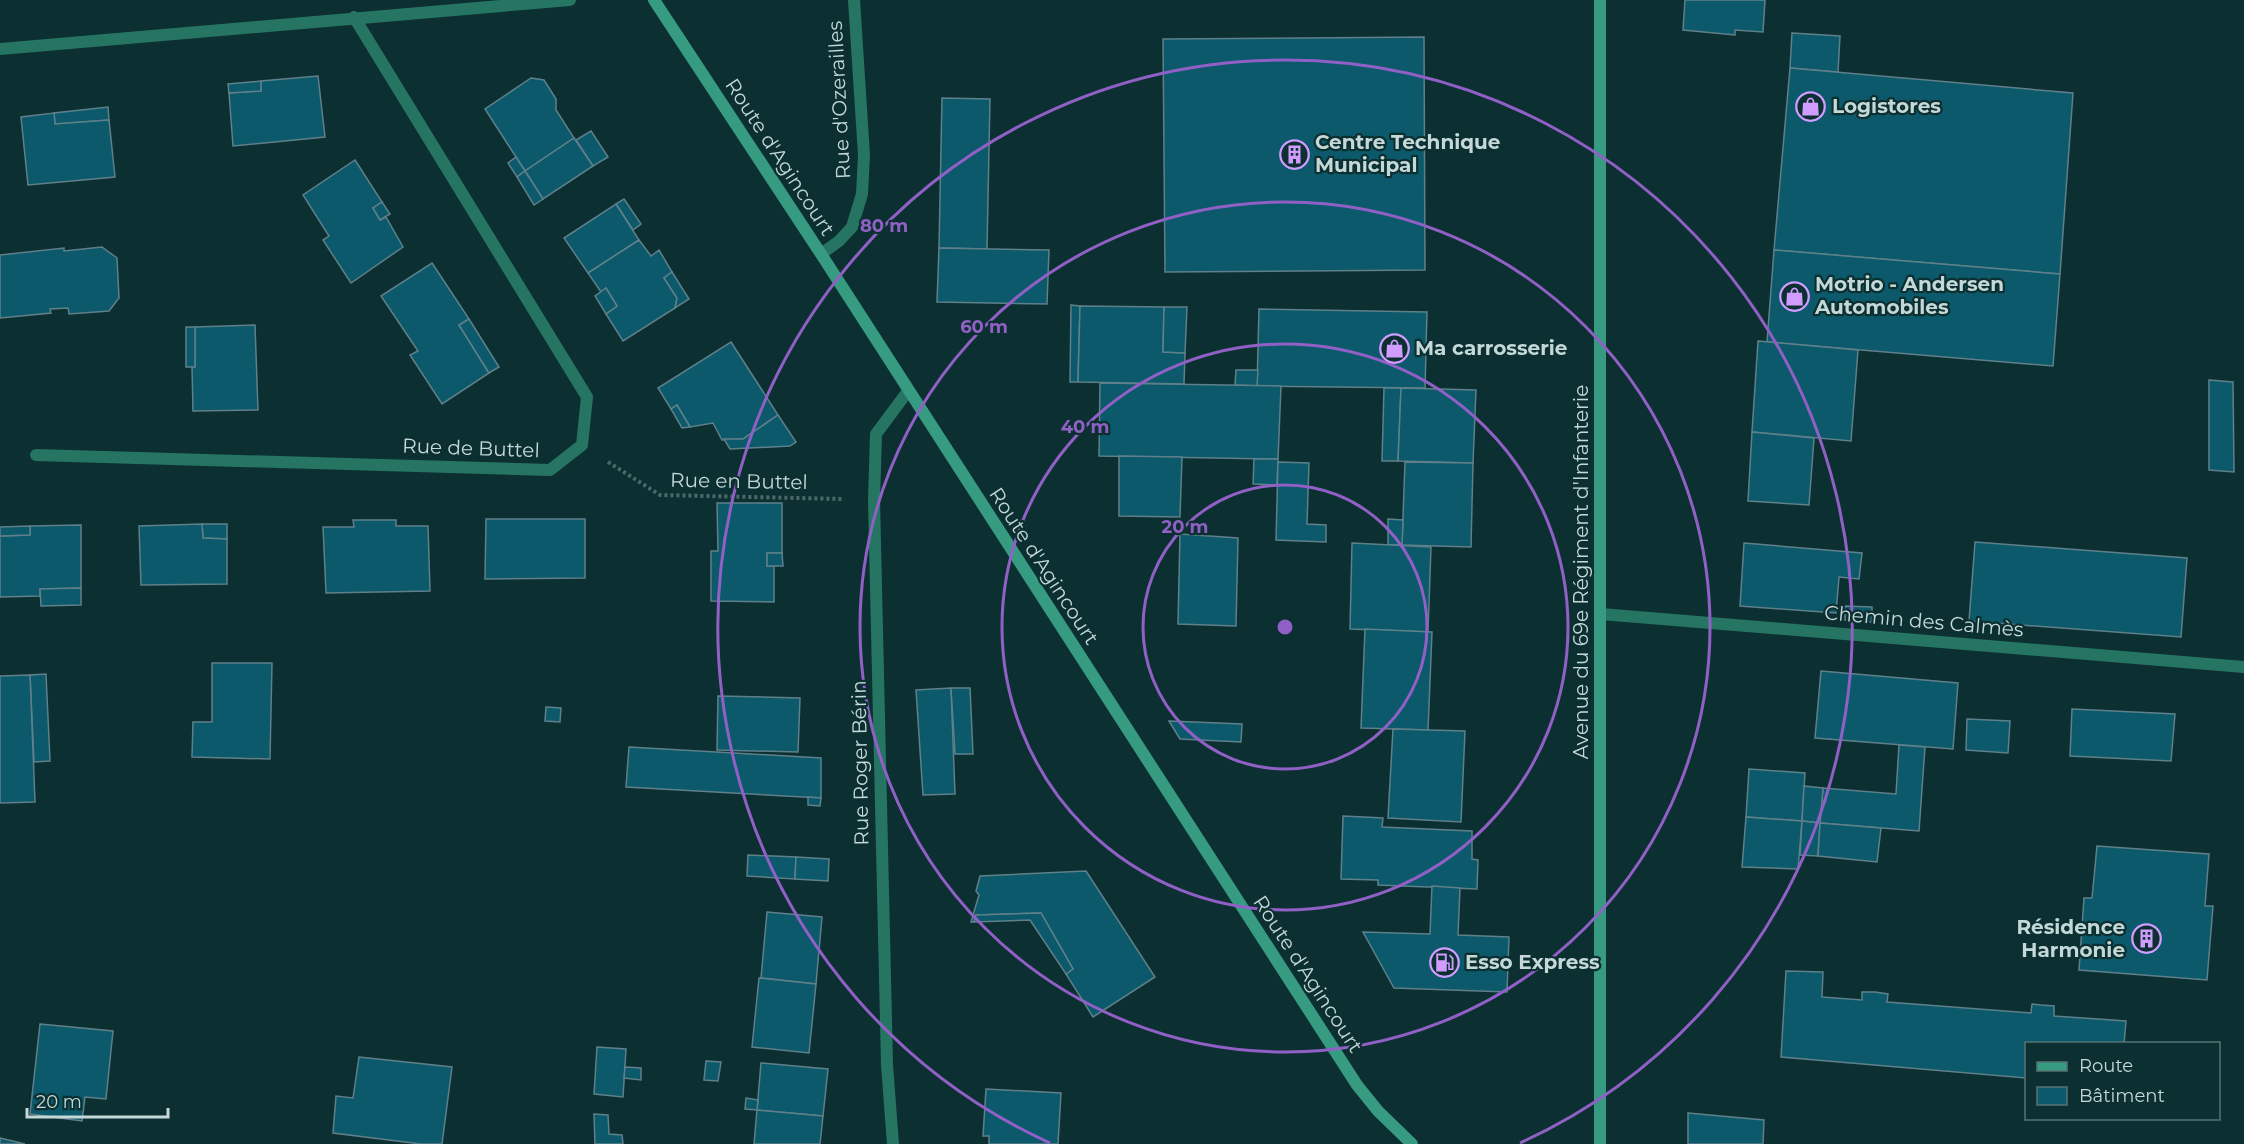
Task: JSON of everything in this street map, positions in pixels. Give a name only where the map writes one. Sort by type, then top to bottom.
[{"type":"street","points":[[0,49],[570,0]]},
{"type":"street","name":"Route d'Agincourt","points":[[654,0],[821,254],[1357,1085],[1378,1111],[1412,1144]]},
{"type":"street","name":"Rue d'Ozerailles","points":[[821,254],[839,241],[852,227],[862,194],[864,155],[854,0]]},
{"type":"street","name":"Avenue du 69e Régiment d'Infanterie","points":[[1600,0],[1600,1144]]},
{"type":"street","points":[[354,17],[587,397],[582,445]]},
{"type":"street","name":"Rue Roger Bérin","points":[[893,1144],[887,1065],[874,500],[876,434],[908,391]]},
{"type":"street","name":"Rue de Buttel","points":[[36,455],[550,470],[582,445]]},
{"type":"street","name":"Chemin des Calmès","points":[[1601,614],[2244,667]]},
{"type":"path","name":"Rue en Buttel","points":[[582,445],[660,495],[874,500]]},
{"type":"building","points":[[1685,0],[1765,0],[1763,32],[1735,30],[1735,35],[1683,30]]},
{"type":"building","points":[[1792,33],[1840,36],[1838,72],[1790,68]]},
{"type":"building","name":"Centre Technique Municipal","points":[[1424,37],[1425,270],[1165,272],[1163,39]]},
{"type":"building","points":[[1790,68],[2073,93],[2060,274],[1774,250]]},
{"type":"building","points":[[318,76],[325,137],[233,146],[229,93],[261,91],[261,81]]},
{"type":"building","points":[[531,78],[544,80],[556,99],[556,110],[574,138],[525,171],[485,109]]},
{"type":"building","points":[[261,81],[261,91],[229,93],[228,84]]},
{"type":"building","points":[[942,98],[990,99],[987,249],[939,248]]},
{"type":"building","points":[[108,107],[109,120],[55,124],[54,113]]},
{"type":"building","points":[[54,113],[55,124],[109,120],[115,177],[28,185],[21,117]]},
{"type":"building","points":[[591,131],[608,157],[593,166],[576,140]]},
{"type":"building","points":[[574,138],[593,166],[543,199],[525,171]]},
{"type":"building","points":[[516,157],[525,171],[517,177],[508,163]]},
{"type":"building","points":[[355,160],[382,202],[373,208],[380,220],[386,217],[403,247],[351,283],[323,240],[329,236],[303,195]]},
{"type":"building","points":[[525,171],[543,199],[534,205],[517,177]]},
{"type":"building","points":[[624,199],[641,224],[633,230],[616,204]]},
{"type":"building","points":[[382,202],[390,214],[380,220],[373,208]]},
{"type":"building","points":[[616,204],[639,240],[588,273],[564,238]]},
{"type":"building","points":[[639,240],[651,256],[659,250],[672,272],[664,278],[677,298],[675,308],[623,341],[606,314],[617,306],[606,288],[601,292],[588,273]]},
{"type":"building","points":[[102,247],[117,258],[119,298],[109,311],[69,314],[68,308],[50,309],[51,313],[0,318],[0,255],[64,248],[64,251]]},
{"type":"building","points":[[939,248],[1049,250],[1047,304],[937,302]]},
{"type":"building","points":[[1774,250],[2060,274],[2053,366],[1767,342]]},
{"type":"building","points":[[432,263],[469,319],[459,325],[489,373],[442,404],[410,355],[418,351],[381,296]]},
{"type":"building","points":[[672,272],[689,299],[675,308],[677,298],[664,278]]},
{"type":"building","points":[[606,288],[617,306],[606,314],[595,296]]},
{"type":"building","points":[[1071,305],[1080,306],[1078,382],[1070,382]]},
{"type":"building","points":[[1080,306],[1164,307],[1163,352],[1185,353],[1184,384],[1078,382]]},
{"type":"building","points":[[1164,307],[1187,307],[1185,353],[1163,352]]},
{"type":"building","points":[[1259,309],[1427,312],[1425,388],[1257,386]]},
{"type":"building","points":[[469,319],[499,367],[489,373],[459,325]]},
{"type":"building","points":[[255,325],[258,410],[193,411],[192,367],[195,367],[195,327]]},
{"type":"building","points":[[186,327],[195,327],[195,367],[186,367]]},
{"type":"building","points":[[1758,341],[1858,350],[1851,441],[1752,432]]},
{"type":"building","points":[[731,342],[778,415],[743,439],[722,440],[713,423],[690,427],[677,405],[671,409],[658,388]]},
{"type":"building","points":[[1236,370],[1258,370],[1257,386],[1235,385]]},
{"type":"building","points":[[2209,380],[2233,382],[2234,472],[2209,470]]},
{"type":"building","points":[[1100,383],[1281,386],[1278,459],[1099,456]]},
{"type":"building","points":[[1384,388],[1401,388],[1398,461],[1382,461]]},
{"type":"building","points":[[1401,388],[1476,390],[1473,463],[1398,461]]},
{"type":"building","points":[[677,405],[690,427],[682,428],[671,409]]},
{"type":"building","points":[[778,415],[796,442],[790,446],[730,449],[724,439],[743,439]]},
{"type":"building","points":[[1752,432],[1814,438],[1809,505],[1748,501]]},
{"type":"building","points":[[1119,456],[1182,457],[1180,517],[1119,516]]},
{"type":"building","points":[[1254,459],[1278,459],[1277,485],[1253,484]]},
{"type":"building","points":[[1278,462],[1309,463],[1307,524],[1326,525],[1326,542],[1276,540]]},
{"type":"building","points":[[1405,462],[1473,463],[1471,547],[1402,545]]},
{"type":"building","points":[[717,503],[782,503],[782,553],[767,553],[767,566],[774,566],[774,602],[711,601],[711,551],[718,551]]},
{"type":"building","points":[[486,519],[585,519],[585,578],[485,579]]},
{"type":"building","points":[[1388,519],[1403,520],[1402,545],[1388,545]]},
{"type":"building","points":[[353,520],[396,520],[396,526],[428,526],[430,591],[326,593],[323,527],[354,527]]},
{"type":"building","points":[[202,524],[227,524],[227,539],[203,538]]},
{"type":"building","points":[[202,524],[203,538],[227,539],[227,584],[141,585],[139,526]]},
{"type":"building","points":[[81,525],[81,588],[40,589],[40,596],[0,597],[0,536],[30,535],[30,526]]},
{"type":"building","points":[[30,526],[30,535],[0,536],[0,527]]},
{"type":"building","points":[[1180,534],[1238,538],[1236,626],[1178,624]]},
{"type":"building","points":[[1975,542],[2187,558],[2181,637],[1969,621]]},
{"type":"building","points":[[1352,543],[1431,547],[1428,632],[1350,629]]},
{"type":"building","points":[[1744,543],[1862,553],[1859,579],[1839,577],[1836,613],[1740,606]]},
{"type":"building","points":[[767,553],[782,553],[783,566],[767,566]]},
{"type":"building","points":[[81,588],[81,605],[41,606],[40,589]]},
{"type":"building","points":[[1845,606],[1872,607],[1872,622],[1845,620]]},
{"type":"building","points":[[1365,629],[1432,632],[1428,730],[1361,728]]},
{"type":"building","points":[[212,663],[272,663],[270,759],[192,757],[193,722],[212,722]]},
{"type":"building","points":[[1821,671],[1958,683],[1953,749],[1815,738]]},
{"type":"building","points":[[46,674],[50,761],[34,762],[30,675]]},
{"type":"building","points":[[30,675],[35,802],[0,803],[0,676]]},
{"type":"building","points":[[951,688],[955,794],[923,795],[916,690]]},
{"type":"building","points":[[951,688],[970,688],[973,754],[955,754]]},
{"type":"building","points":[[718,696],[800,698],[798,752],[717,750]]},
{"type":"building","points":[[546,707],[561,708],[560,722],[545,721]]},
{"type":"building","points":[[2072,709],[2175,714],[2171,761],[2070,756]]},
{"type":"building","points":[[1967,719],[2010,721],[2008,753],[1966,750]]},
{"type":"building","points":[[1169,721],[1242,724],[1241,742],[1180,739]]},
{"type":"building","points":[[1393,729],[1465,731],[1461,822],[1388,818]]},
{"type":"building","points":[[1899,745],[1925,747],[1919,831],[1820,823],[1823,788],[1896,794]]},
{"type":"building","points":[[629,747],[821,758],[821,798],[626,787]]},
{"type":"building","points":[[1749,769],[1805,773],[1802,821],[1746,817]]},
{"type":"building","points":[[1804,786],[1823,788],[1820,823],[1802,821]]},
{"type":"building","points":[[808,797],[821,798],[820,806],[808,805]]},
{"type":"building","points":[[1343,816],[1383,818],[1382,827],[1472,831],[1472,859],[1478,860],[1477,889],[1378,885],[1378,880],[1341,879]]},
{"type":"building","points":[[1746,817],[1802,821],[1798,869],[1742,867]]},
{"type":"building","points":[[1802,821],[1820,823],[1818,856],[1800,855]]},
{"type":"building","points":[[1820,823],[1881,828],[1877,862],[1818,856]]},
{"type":"building","name":"Résidence Harmonie","points":[[2097,846],[2209,854],[2205,906],[2213,906],[2207,980],[2079,970],[2084,898],[2092,898]]},
{"type":"building","points":[[748,855],[796,857],[795,879],[747,876]]},
{"type":"building","points":[[796,857],[829,859],[828,881],[795,879]]},
{"type":"building","points":[[1086,871],[1155,977],[1093,1017],[1066,974],[1073,969],[1041,913],[976,915],[974,922],[971,922],[979,895],[976,891],[980,876]]},
{"type":"building","name":"Esso Express","points":[[1432,886],[1460,888],[1458,935],[1509,937],[1507,992],[1394,988],[1363,932],[1430,934]]},
{"type":"building","points":[[767,912],[822,917],[816,984],[761,978]]},
{"type":"building","points":[[1041,913],[1073,969],[1066,974],[1030,920],[974,922],[976,915]]},
{"type":"building","points":[[1786,971],[1823,972],[1822,997],[1862,1000],[1862,992],[1875,992],[1888,994],[1887,1002],[2031,1013],[2032,1004],[2054,1006],[2054,1016],[2126,1021],[2124,1042],[2025,1042],[2025,1078],[1781,1057]]},
{"type":"building","points":[[759,978],[816,984],[809,1053],[752,1047]]},
{"type":"building","points":[[40,1024],[113,1031],[106,1099],[85,1097],[82,1121],[30,1114]]},
{"type":"building","points":[[597,1047],[626,1049],[623,1097],[594,1094]]},
{"type":"building","points":[[359,1057],[452,1067],[442,1144],[421,1144],[333,1133],[336,1096],[353,1098]]},
{"type":"building","points":[[706,1061],[721,1062],[718,1081],[704,1080]]},
{"type":"building","points":[[761,1063],[828,1069],[823,1116],[757,1110]]},
{"type":"building","points":[[625,1067],[641,1068],[641,1080],[624,1078]]},
{"type":"building","points":[[986,1089],[1061,1093],[1058,1144],[989,1144],[989,1136],[983,1136]]},
{"type":"building","points":[[746,1098],[758,1100],[757,1110],[745,1109]]},
{"type":"building","points":[[757,1110],[823,1116],[820,1144],[754,1144]]},
{"type":"building","points":[[1688,1113],[1764,1120],[1763,1144],[1688,1144]]},
{"type":"building","points":[[594,1114],[608,1115],[609,1134],[622,1135],[623,1144],[595,1144]]},
{"type":"building","points":[[0,1138],[25,1144],[0,1144]]},
{"type":"place","name":"Logistores","points":[[1811,106]]},
{"type":"place","name":"Centre Technique Municipal","points":[[1294,154]]},
{"type":"place","name":"Motrio - Andersen Automobiles","points":[[1794,296]]},
{"type":"place","name":"Ma carrosserie","points":[[1394,348]]},
{"type":"place","name":"Résidence Harmonie","points":[[2146,938]]},
{"type":"place","name":"Esso Express","points":[[1444,962]]}]
